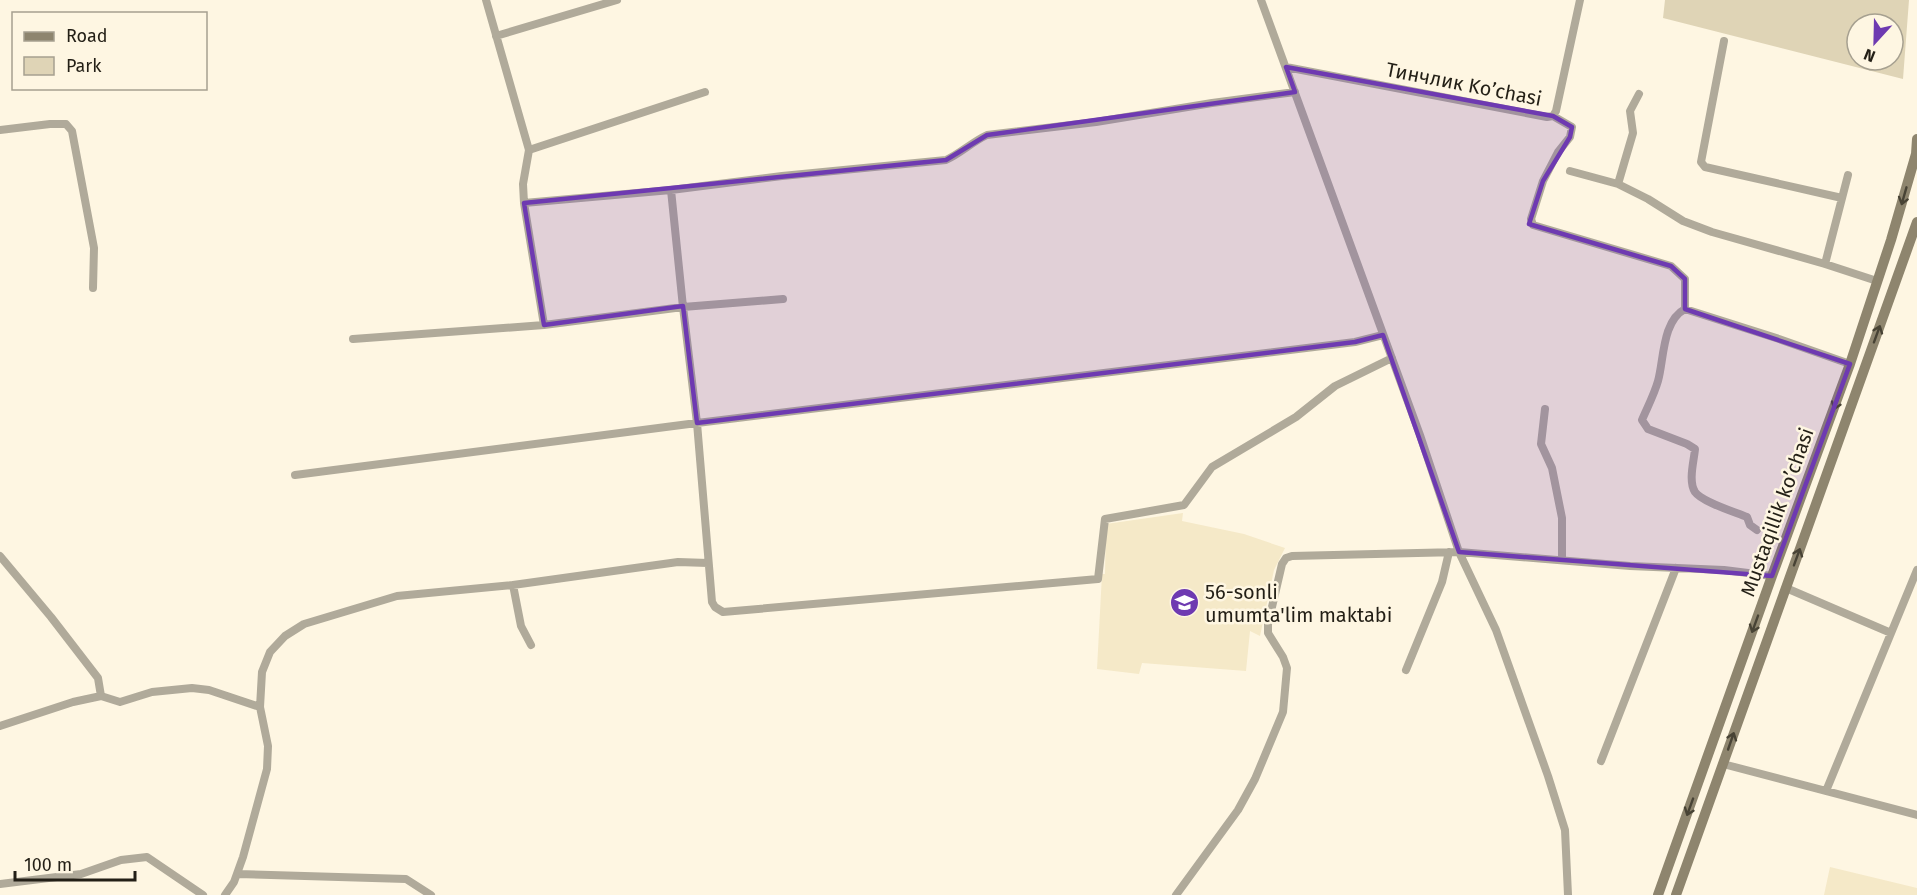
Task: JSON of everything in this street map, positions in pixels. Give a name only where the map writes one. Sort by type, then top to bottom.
[{"type":"main road","name":"Mustaqillik ko’chasi","points":[[1658,895],[1850,364],[1892,240],[1916,154],[1917,139]]},
{"type":"main road","name":"Mustaqillik ko’chasi","points":[[1677,895],[1786,588],[1913,246],[1917,222]]},
{"type":"main road","points":[[1892,240],[1913,246]]},
{"type":"street","points":[[486,0],[529,150],[523,184],[524,203],[544,325]]},
{"type":"street","points":[[496,36],[617,0]]},
{"type":"street","points":[[1261,0],[1427,455],[1459,552],[1496,630],[1548,776],[1565,830],[1568,895]]},
{"type":"street","name":"Тинчлик Ko’chasi","points":[[1286,67],[1547,117],[1553,116],[1556,111],[1579,0]]},
{"type":"street","points":[[1724,41],[1701,162],[1705,167],[1842,198]]},
{"type":"street","points":[[529,150],[705,92]]},
{"type":"street","points":[[524,203],[671,190],[782,176],[946,160],[987,135],[1295,92]]},
{"type":"street","points":[[1617,184],[1633,133],[1630,111],[1639,94]]},
{"type":"street","points":[[1553,116],[1572,127],[1570,137],[1558,152],[1543,181],[1531,219],[1533,225],[1671,266],[1685,279],[1685,309]]},
{"type":"street","points":[[0,130],[66,124],[72,131],[94,248],[93,288]]},
{"type":"street","points":[[1570,171],[1617,184],[1693,225],[1712,232],[1877,281]]},
{"type":"street","points":[[1825,264],[1848,175]]},
{"type":"street","points":[[671,190],[697,423],[712,602],[723,612],[1098,579],[1105,519],[1184,505],[1212,467],[1296,417],[1335,387],[1392,358]]},
{"type":"street","points":[[353,339],[544,325],[683,307],[783,298]]},
{"type":"street","points":[[1757,530],[1750,525],[1747,517],[1702,498],[1695,492],[1692,478],[1695,449],[1648,429],[1642,420],[1658,383],[1668,333],[1677,313],[1685,309],[1850,364]]},
{"type":"street","points":[[295,475],[1355,342],[1383,335]]},
{"type":"street","points":[[1545,409],[1541,444],[1552,468],[1560,508],[1562,560]]},
{"type":"street","points":[[1406,670],[1442,582],[1449,552]]},
{"type":"street","points":[[1176,895],[1238,810],[1255,779],[1283,712],[1287,668],[1268,633],[1268,624],[1282,564],[1286,558],[1314,555],[1459,552],[1724,570],[1772,576]]},
{"type":"street","points":[[0,556],[51,616],[98,678],[101,696]]},
{"type":"street","points":[[225,895],[237,874],[267,768],[268,746],[260,707],[262,672],[270,652],[285,636],[304,624],[397,596],[513,585],[678,562],[708,563]]},
{"type":"street","points":[[1601,761],[1676,568]]},
{"type":"street","points":[[1826,791],[1917,570]]},
{"type":"street","points":[[513,585],[521,626],[531,645]]},
{"type":"street","points":[[1786,588],[1891,633]]},
{"type":"street","points":[[0,726],[73,702],[101,696],[120,702],[152,692],[192,688],[208,690],[260,707]]},
{"type":"street","points":[[1723,765],[1917,815]]},
{"type":"street","points":[[0,884],[81,874],[121,860],[147,857],[203,895]]},
{"type":"street","points":[[237,874],[406,879],[431,895]]},
{"type":"highlighted area","points":[[1286,67],[1553,116],[1572,127],[1570,137],[1543,181],[1529,224],[1671,266],[1685,279],[1685,309],[1850,364],[1772,576],[1459,552],[1383,335],[1355,342],[697,423],[683,306],[544,325],[524,203],[946,160],[987,135],[1295,92]]},
{"type":"shaded area","name":"56-sonli umumta'lim maktabi","points":[[1183,513],[1182,521],[1244,534],[1285,548],[1274,570],[1260,636],[1250,631],[1246,671],[1142,663],[1139,674],[1097,669],[1102,574],[1105,574],[1106,524]]},
{"type":"shaded area","points":[[1830,867],[1917,888],[1917,895],[1824,895]]},
{"type":"green space","points":[[1665,0],[1909,0],[1905,53],[1905,12],[1845,12],[1845,64],[1663,18]]},
{"type":"green space","points":[[1875,72],[1904,72],[1903,79]]},
{"type":"place","name":"56-sonli umumta'lim maktabi","points":[[1184,603]]}]
